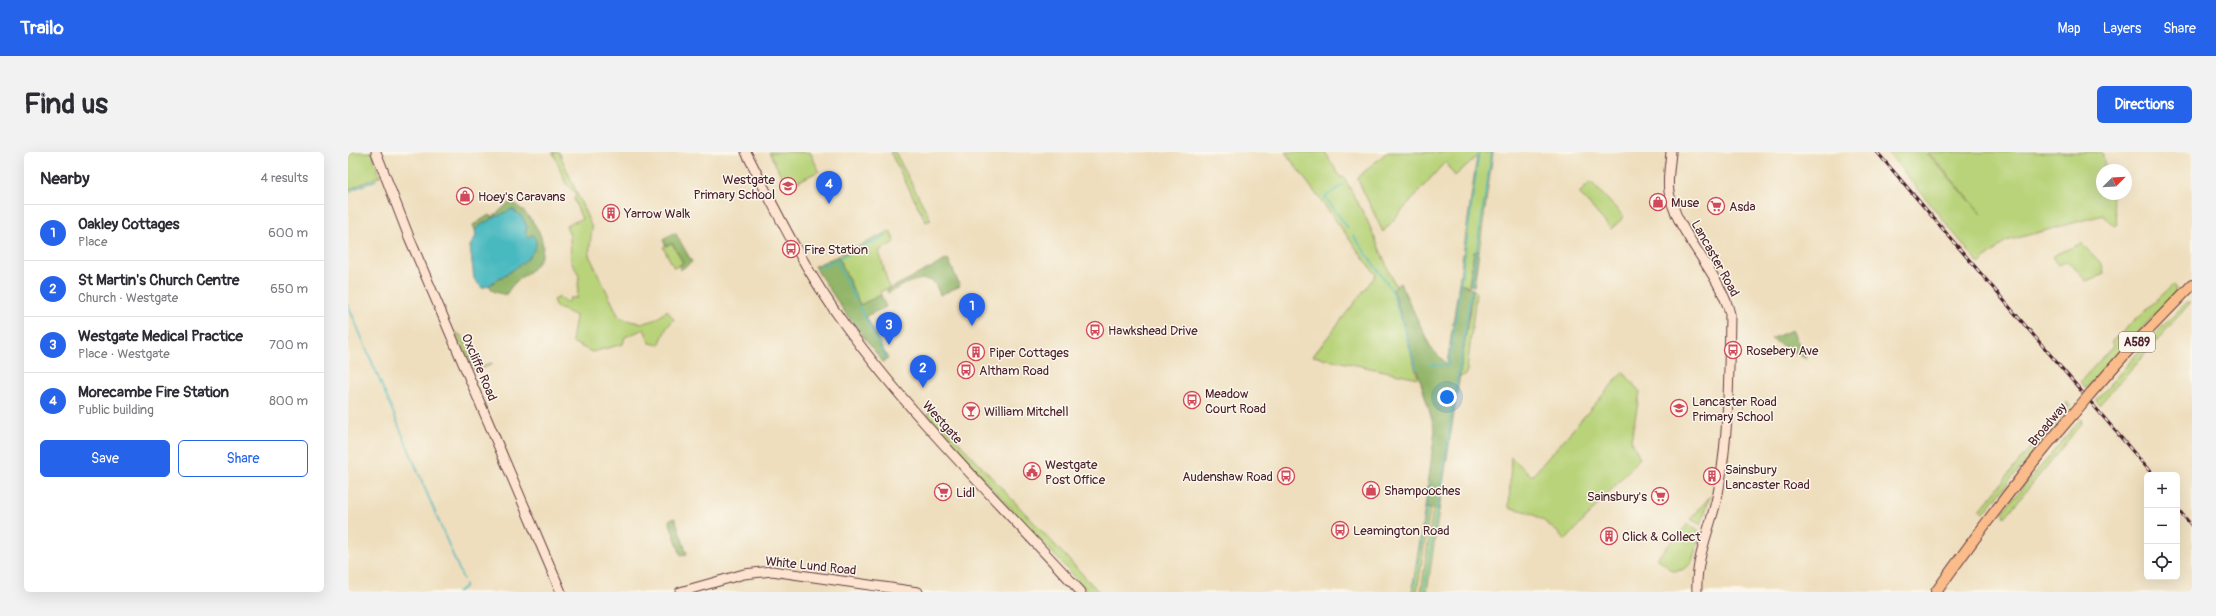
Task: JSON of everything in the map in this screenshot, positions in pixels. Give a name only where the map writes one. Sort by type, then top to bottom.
[{"type":"main road","name":"Oxcliffe Road","points":[[376,152],[411,242],[561,592]]},
{"type":"main road","name":"Westgate","points":[[746,152],[806,266],[849,331],[918,414],[1081,592]]},
{"type":"main road","name":"Lancaster Road","points":[[1671,152],[1668,183],[1672,205],[1724,296],[1730,314],[1723,456],[1717,499],[1699,563],[1697,592]]},
{"type":"main road","name":"Broadway","points":[[1936,592],[1984,524],[2049,442],[2126,353],[2192,285]]},
{"type":"main road","name":"White Lund Road","points":[[680,592],[744,574],[772,571],[918,592]]},
{"type":"green space","points":[[348,152],[372,152],[380,176],[348,190]]},
{"type":"green space","points":[[553,152],[559,152],[592,228],[589,255],[619,317],[639,323],[656,319],[667,310],[674,320],[667,327],[659,345],[650,343],[644,329],[625,337],[623,344],[592,352],[572,342],[576,316],[556,307],[553,300],[560,297],[564,301],[568,302],[570,298],[577,298],[579,275],[571,261],[570,236],[566,225],[582,219],[574,200],[576,194],[566,184]]},
{"type":"green space","points":[[769,152],[810,152],[819,171],[787,187]]},
{"type":"green space","points":[[890,152],[895,152],[931,220],[926,222]]},
{"type":"green space","points":[[1285,152],[1325,152],[1341,178],[1344,177],[1367,220],[1396,287],[1393,290],[1418,378],[1313,356],[1376,275]]},
{"type":"green space","points":[[1387,152],[1493,152],[1479,251],[1474,252],[1469,288],[1459,283],[1477,156],[1455,176],[1445,162],[1383,232],[1357,178]]},
{"type":"green space","points":[[1888,152],[1926,152],[1982,214],[1928,152],[2102,152],[2105,164],[2096,164],[2096,200],[2112,200],[2117,224],[2114,226],[2103,215],[2006,241],[1979,264]]},
{"type":"green space","points":[[1591,182],[1624,217],[1611,229],[1579,193]]},
{"type":"green space","points":[[511,201],[525,213],[537,228],[543,245],[542,254],[538,262],[514,284],[506,295],[493,291],[489,285],[512,271],[530,239],[525,233],[527,227],[523,218],[512,209],[488,221],[475,230],[473,225],[489,215],[493,217]]},
{"type":"green space","points":[[890,231],[895,242],[879,251],[889,288],[880,292],[881,295],[860,305],[838,256]]},
{"type":"green space","points":[[673,233],[676,234],[692,262],[680,270],[679,266],[683,263],[672,243],[666,246],[663,240]]},
{"type":"green space","points":[[672,243],[683,263],[674,268],[663,247]]},
{"type":"green space","points":[[2081,243],[2102,264],[2104,274],[2086,281],[2074,266],[2066,262],[2058,265],[2052,257]]},
{"type":"green space","points":[[1479,251],[1474,286],[1469,285],[1474,252]]},
{"type":"green space","points":[[838,256],[860,305],[881,295],[886,307],[866,316],[888,359],[883,362],[846,314],[814,266]]},
{"type":"green space","points":[[948,259],[960,286],[940,295],[935,283],[923,279],[906,284],[888,293],[887,290]]},
{"type":"green space","points":[[1400,283],[1431,348],[1447,364],[1459,283],[1473,289],[1439,510],[1425,508],[1435,430],[1393,289]]},
{"type":"green space","points":[[2173,285],[2176,289],[2175,293],[2086,388],[2080,382],[2113,346],[2111,342]]},
{"type":"green space","points":[[1473,289],[1476,293],[1467,371],[1465,375],[1459,377]]},
{"type":"green space","points":[[2187,302],[2191,302],[2099,405],[2096,401],[2148,341]]},
{"type":"green space","points":[[1792,330],[1806,359],[1771,339]]},
{"type":"green space","points":[[455,332],[463,337],[473,362],[483,366],[491,363],[493,364],[479,370],[473,369]]},
{"type":"green space","points":[[1623,372],[1640,392],[1631,440],[1640,458],[1566,540],[1547,523],[1534,515],[1509,508],[1511,457],[1532,476]]},
{"type":"green space","points":[[2067,402],[2070,406],[1984,513],[1980,510]]},
{"type":"green space","points":[[931,410],[936,410],[949,432],[1099,592],[1089,592],[928,420],[928,413]]},
{"type":"green space","points":[[2081,419],[2082,423],[2005,517],[2003,511]]},
{"type":"green space","points":[[1710,496],[1701,525],[1691,519]]},
{"type":"green space","points":[[1425,508],[1430,509],[1417,592],[1412,592]]},
{"type":"green space","points":[[1433,509],[1439,510],[1427,592],[1421,592]]},
{"type":"green space","points":[[675,518],[687,554],[681,556],[669,520]]},
{"type":"green space","points":[[1688,524],[1701,533],[1691,564],[1682,570],[1673,571],[1657,558]]},
{"type":"water","points":[[512,209],[523,218],[527,227],[525,233],[530,238],[532,234],[536,241],[535,248],[524,262],[494,281],[492,284],[482,288],[474,279],[470,246],[476,236],[475,230],[488,221]]},
{"type":"waterway","points":[[1429,365],[1449,365],[1479,152]]},
{"type":"waterway","points":[[1471,285],[1492,152]]},
{"type":"waterway","points":[[348,193],[376,180]]},
{"type":"waterway","points":[[1343,185],[1325,197],[1348,228]]},
{"type":"waterway","points":[[819,268],[887,235]]},
{"type":"waterway","points":[[1353,235],[1391,289],[1417,369]]},
{"type":"waterway","points":[[836,260],[856,301]]},
{"type":"waterway","points":[[1424,592],[1471,290]]},
{"type":"waterway","points":[[348,305],[463,579]]},
{"type":"waterway","points":[[859,306],[886,359]]},
{"type":"waterway","points":[[1413,592],[1431,483]]},
{"type":"waterway","points":[[457,592],[465,587],[465,584]]},
{"type":"railway","points":[[1877,152],[2150,472]]},
{"type":"railway","points":[[2180,512],[2192,526]]},
{"type":"place","name":"Westgate Primary School","points":[[788,186]]},
{"type":"place","name":"Hoey's Caravans","points":[[465,196]]},
{"type":"place","name":"Muse","points":[[1658,202]]},
{"type":"place","name":"Morecambe Fire Station","points":[[829,204]]},
{"type":"place","name":"Asda","points":[[1716,206]]},
{"type":"place","name":"Yarrow Walk","points":[[611,213]]},
{"type":"place","name":"Fire Station","points":[[791,249]]},
{"type":"place","name":"Oakley Cottages","points":[[972,326]]},
{"type":"place","name":"Hawkshead Drive","points":[[1095,330]]},
{"type":"place","name":"Westgate Medical Practice","points":[[889,345]]},
{"type":"place","name":"Rosebery Ave","points":[[1733,350]]},
{"type":"place","name":"Piper Cottages","points":[[976,352]]},
{"type":"place","name":"Altham Road","points":[[966,370]]},
{"type":"place","name":"St Martin's Church Centre","points":[[923,388]]},
{"type":"place","name":"Meadow Court Road","points":[[1192,400]]},
{"type":"place","name":"Lancaster Road Primary School","points":[[1679,408]]},
{"type":"place","name":"William Mitchell","points":[[971,411]]},
{"type":"place","name":"Westgate Post Office","points":[[1032,471]]},
{"type":"place","name":"Audenshaw Road","points":[[1286,476]]},
{"type":"place","name":"Sainsbury Lancaster Road","points":[[1712,476]]},
{"type":"place","name":"Shampooches","points":[[1371,490]]},
{"type":"place","name":"Lidl","points":[[943,492]]},
{"type":"place","name":"Sainsbury's","points":[[1660,496]]},
{"type":"place","name":"Leamington Road","points":[[1340,530]]},
{"type":"place","name":"Click & Collect","points":[[1609,536]]}]
